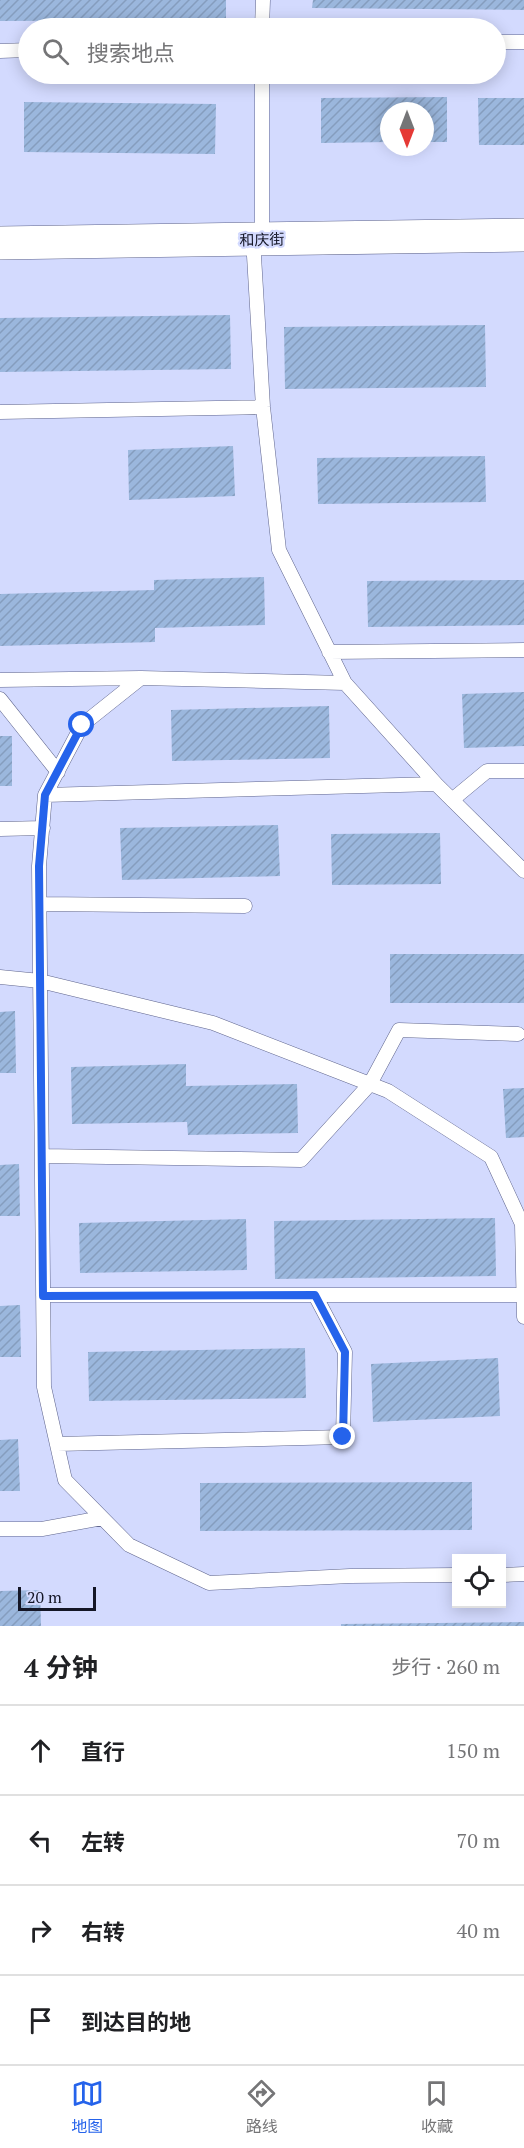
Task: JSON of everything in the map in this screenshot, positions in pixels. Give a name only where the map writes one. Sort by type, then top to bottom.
[{"type":"street","name":"和庆街","points":[[0,243],[524,236]]},
{"type":"lane","points":[[262,0],[262,18]]},
{"type":"lane","points":[[506,42],[524,42]]},
{"type":"lane","points":[[0,51],[18,50]]},
{"type":"lane","points":[[262,84],[257,239],[263,407],[279,550],[345,683],[436,784],[524,871]]},
{"type":"lane","points":[[0,412],[263,407]]},
{"type":"lane","points":[[329,652],[524,650]]},
{"type":"lane","points":[[0,680],[141,678],[345,683]]},
{"type":"lane","points":[[141,678],[82,725],[45,795],[39,866],[44,1387],[65,1480],[129,1545],[209,1583],[350,1576],[452,1575]]},
{"type":"lane","points":[[0,699],[58,772]]},
{"type":"lane","points":[[452,800],[487,771],[524,771]]},
{"type":"lane","points":[[45,795],[436,784]]},
{"type":"lane","points":[[0,829],[43,828]]},
{"type":"lane","points":[[40,904],[245,906]]},
{"type":"lane","points":[[0,977],[40,981],[213,1023],[388,1091],[491,1157],[522,1224],[524,1317]]},
{"type":"lane","points":[[42,1156],[301,1160],[370,1084],[399,1030],[518,1034]]},
{"type":"lane","points":[[57,1444],[343,1437],[345,1352],[315,1295]]},
{"type":"lane","points":[[43,1296],[523,1295]]},
{"type":"lane","points":[[0,1529],[42,1529],[102,1518]]},
{"type":"lane","points":[[506,1575],[524,1574]]},
{"type":"building","points":[[0,0],[226,0],[226,18],[18,18],[18,21],[0,21]]},
{"type":"building","points":[[313,0],[524,0],[524,10],[312,8]]},
{"type":"building","points":[[447,97],[447,142],[434,142],[434,102],[380,102],[380,142],[321,143],[321,98]]},
{"type":"building","points":[[478,98],[524,98],[524,145],[479,145]]},
{"type":"building","points":[[24,102],[216,104],[215,154],[24,152]]},
{"type":"building","points":[[230,315],[231,369],[0,372],[0,318]]},
{"type":"building","points":[[485,325],[486,387],[285,389],[284,327]]},
{"type":"building","points":[[233,446],[235,496],[129,500],[128,450]]},
{"type":"building","points":[[485,456],[486,502],[318,504],[317,458]]},
{"type":"building","points":[[264,577],[265,625],[155,628],[155,642],[0,646],[0,594],[154,590],[154,580]]},
{"type":"building","points":[[524,580],[524,625],[368,627],[367,581]]},
{"type":"building","points":[[524,692],[524,746],[464,748],[462,694]]},
{"type":"building","points":[[329,706],[330,758],[172,761],[171,710]]},
{"type":"building","points":[[0,736],[12,736],[12,786],[0,786]]},
{"type":"building","points":[[278,825],[280,876],[122,880],[120,828]]},
{"type":"building","points":[[440,833],[441,884],[332,885],[331,834]]},
{"type":"building","points":[[390,954],[524,954],[524,1003],[390,1003]]},
{"type":"building","points":[[15,1011],[16,1073],[0,1073],[0,1012]]},
{"type":"building","points":[[186,1064],[186,1086],[297,1084],[298,1133],[188,1135],[187,1122],[72,1124],[71,1067]]},
{"type":"building","points":[[524,1088],[524,1137],[506,1138],[503,1089]]},
{"type":"building","points":[[19,1164],[20,1216],[0,1216],[0,1165]]},
{"type":"building","points":[[495,1218],[496,1276],[275,1279],[274,1221]]},
{"type":"building","points":[[246,1219],[247,1270],[80,1273],[79,1223]]},
{"type":"building","points":[[20,1305],[21,1357],[0,1357],[0,1306]]},
{"type":"building","points":[[305,1348],[306,1398],[89,1401],[88,1352]]},
{"type":"building","points":[[498,1358],[500,1416],[373,1422],[371,1364]]},
{"type":"building","points":[[18,1439],[20,1491],[0,1491],[0,1440]]},
{"type":"building","points":[[472,1482],[472,1530],[200,1531],[200,1483]]},
{"type":"building","points":[[40,1590],[41,1626],[0,1626],[0,1591]]},
{"type":"building","points":[[524,1622],[524,1626],[341,1626],[341,1624]]},
{"type":"route","points":[[82,725],[45,795],[39,866],[43,1296],[315,1295],[345,1352],[343,1437]]}]
